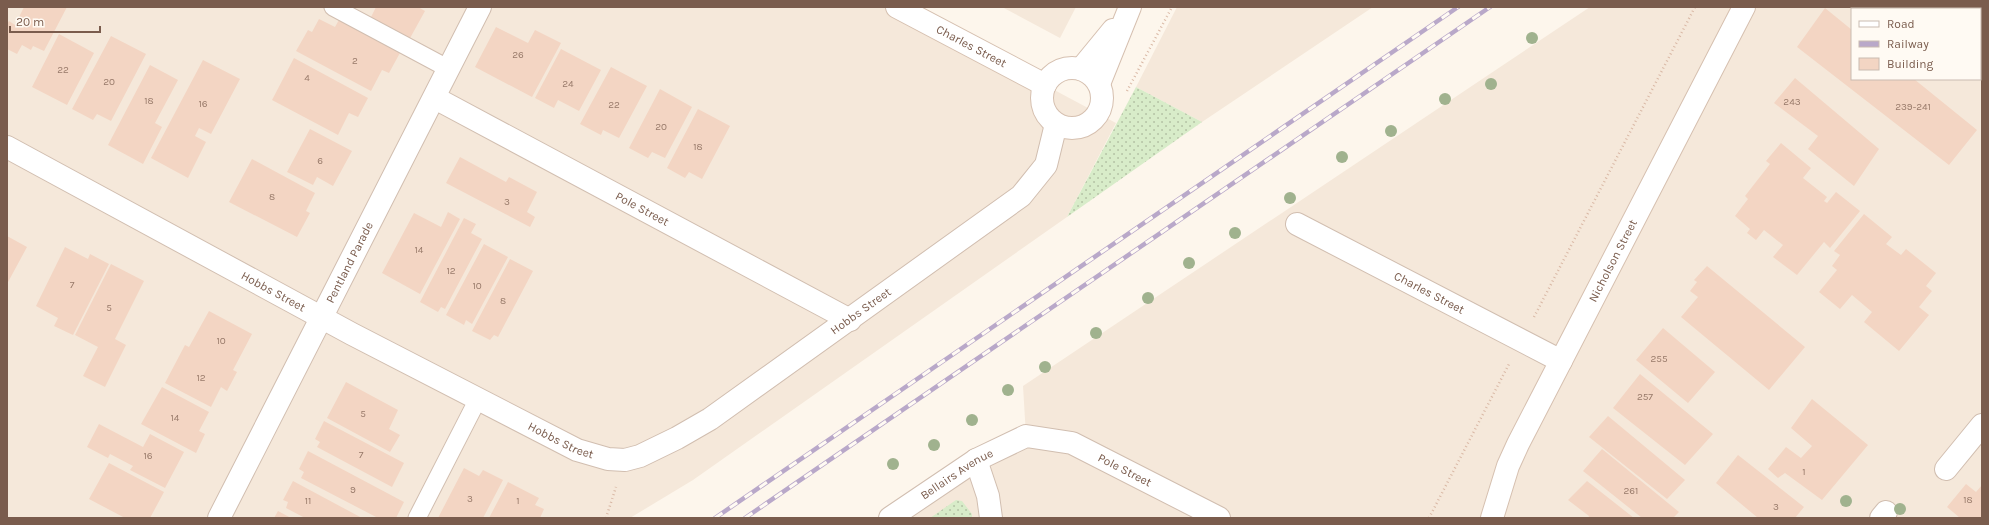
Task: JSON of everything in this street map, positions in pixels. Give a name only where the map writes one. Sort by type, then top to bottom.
[{"type":"street","name":"Pentland Parade","points":[[219,518],[435,98],[480,7]]},
{"type":"street","name":"Charles Street","points":[[897,7],[1045,85]]},
{"type":"street","name":"Nicholson Street","points":[[1489,515],[1508,466],[1744,7]]},
{"type":"street","points":[[1081,69],[1128,11]]},
{"type":"street","points":[[1099,84],[1128,11]]},
{"type":"street","points":[[1071,68],[1081,69],[1092,75],[1099,84],[1102,95],[1101,106],[1096,116],[1088,123],[1078,127],[1067,127],[1056,124],[1048,116],[1044,106],[1042,96],[1045,85],[1051,76],[1060,70],[1071,68]]},
{"type":"street","name":"Pole Street","points":[[435,98],[850,320]]},
{"type":"street","name":"Hobbs Street","points":[[7,147],[322,318],[577,450],[608,459],[625,460],[655,450],[710,419],[1021,196],[1046,165],[1056,124]]},
{"type":"street","name":"Charles Street","points":[[1297,224],[1561,361]]},
{"type":"street","points":[[1946,470],[1982,425]]},
{"type":"street","name":"Pole Street","points":[[1026,436],[1072,443],[1219,518]]},
{"type":"street","name":"Bellairs Avenue","points":[[890,518],[976,460],[1026,436]]},
{"type":"street","points":[[976,460],[988,496],[991,518]]},
{"type":"lane","points":[[333,7],[449,69]]},
{"type":"lane","points":[[417,518],[478,399]]},
{"type":"path","points":[[1127,91],[1172,7]]},
{"type":"path","points":[[1532,321],[1695,7]]},
{"type":"path","points":[[1429,518],[1511,360]]},
{"type":"path","points":[[606,518],[625,460]]},
{"type":"shaded area","points":[[7,7],[899,7],[1116,123],[1067,217],[693,480],[630,518],[7,518]]},
{"type":"shaded area","points":[[1002,7],[1076,7],[1060,38]]},
{"type":"shaded area","points":[[1177,7],[1373,7],[1202,122],[1136,87]]},
{"type":"shaded area","points":[[1590,7],[1965,8],[1851,8],[1851,80],[1981,80],[1981,21],[1982,22],[1982,518],[890,518],[1026,436],[1023,386]]},
{"type":"green space","points":[[1136,87],[1202,122],[1067,217]]},
{"type":"green space","points":[[956,500],[962,501],[972,514],[972,518],[930,518]]},
{"type":"building","points":[[24,7],[67,7],[44,51],[33,46],[31,50],[22,45],[17,54],[7,49],[7,24],[9,21],[15,25]]},
{"type":"building","points":[[376,7],[418,7],[425,11],[409,40],[370,19]]},
{"type":"building","points":[[1825,8],[1851,29],[1851,80],[1915,80],[1977,130],[1949,165],[1797,47]]},
{"type":"building","points":[[340,18],[401,51],[389,73],[382,70],[371,91],[296,51],[308,30],[312,32],[319,19],[335,27]]},
{"type":"building","points":[[496,27],[528,43],[535,30],[561,43],[532,97],[475,67]]},
{"type":"building","points":[[59,34],[94,53],[67,105],[32,87]]},
{"type":"building","points":[[111,36],[146,54],[111,121],[97,114],[93,120],[72,109]]},
{"type":"building","points":[[561,49],[601,70],[579,111],[558,100],[554,108],[535,98]]},
{"type":"building","points":[[294,58],[368,98],[358,117],[349,113],[338,135],[272,100]]},
{"type":"building","points":[[203,60],[240,79],[211,134],[199,128],[195,136],[206,142],[188,178],[151,158]]},
{"type":"building","points":[[150,65],[178,80],[155,123],[162,127],[143,164],[108,145]]},
{"type":"building","points":[[611,67],[647,86],[619,138],[603,130],[601,135],[580,124]]},
{"type":"building","points":[[1795,78],[1879,149],[1854,186],[1808,149],[1818,136],[1774,103]]},
{"type":"building","points":[[660,89],[692,107],[665,158],[652,152],[648,158],[629,148]]},
{"type":"building","points":[[698,109],[730,126],[702,179],[689,172],[685,178],[667,168]]},
{"type":"building","points":[[310,129],[352,151],[333,186],[317,177],[313,185],[287,172]]},
{"type":"building","points":[[1781,143],[1811,168],[1803,178],[1827,197],[1824,201],[1827,203],[1836,192],[1860,211],[1830,248],[1824,242],[1797,275],[1773,257],[1783,245],[1764,230],[1756,240],[1747,233],[1750,229],[1735,216],[1748,199],[1745,196],[1770,164],[1766,161]]},
{"type":"building","points":[[460,157],[506,182],[509,177],[537,192],[527,212],[535,217],[530,227],[446,183]]},
{"type":"building","points":[[252,159],[315,193],[306,211],[310,213],[297,237],[229,202]]},
{"type":"building","points":[[448,212],[460,219],[420,294],[382,273],[414,213],[441,227]]},
{"type":"building","points":[[1864,214],[1892,237],[1886,244],[1901,255],[1906,249],[1936,273],[1926,286],[1932,291],[1919,307],[1929,315],[1899,351],[1864,322],[1872,312],[1852,295],[1840,309],[1819,292],[1837,270],[1832,266],[1840,255],[1834,251]]},
{"type":"building","points":[[464,218],[476,224],[471,233],[482,239],[445,309],[441,307],[438,312],[420,302]]},
{"type":"building","points":[[7,236],[27,247],[7,284]]},
{"type":"building","points":[[484,244],[508,257],[472,324],[466,320],[464,325],[446,315]]},
{"type":"building","points":[[65,247],[88,259],[90,254],[109,264],[73,335],[54,326],[58,318],[36,306]]},
{"type":"building","points":[[510,259],[533,271],[498,337],[494,335],[490,340],[472,331]]},
{"type":"building","points":[[111,264],[144,281],[115,339],[126,345],[105,387],[83,376],[98,347],[75,335]]},
{"type":"building","points":[[1707,266],[1805,347],[1769,390],[1681,317],[1698,297],[1690,291],[1697,282],[1694,280]]},
{"type":"building","points":[[209,311],[252,334],[233,370],[237,372],[227,391],[221,387],[211,407],[165,383],[185,345],[189,347]]},
{"type":"building","points":[[1663,328],[1715,372],[1688,403],[1636,360]]},
{"type":"building","points":[[1640,374],[1713,434],[1685,465],[1613,408]]},
{"type":"building","points":[[346,382],[398,410],[389,429],[400,435],[390,452],[327,418]]},
{"type":"building","points":[[162,387],[209,412],[199,431],[205,434],[196,453],[141,424]]},
{"type":"building","points":[[1812,399],[1868,445],[1822,500],[1785,473],[1778,478],[1768,469],[1786,447],[1801,458],[1812,446],[1791,428]]},
{"type":"building","points":[[1608,416],[1685,480],[1667,499],[1589,437]]},
{"type":"building","points":[[324,421],[404,463],[392,487],[317,447],[320,442],[315,439]]},
{"type":"building","points":[[99,424],[143,447],[150,434],[184,452],[165,488],[130,470],[133,466],[110,454],[108,458],[87,447]]},
{"type":"building","points":[[1602,449],[1679,512],[1673,518],[1642,518],[1583,471]]},
{"type":"building","points":[[308,451],[404,502],[396,518],[378,518],[301,478],[304,472],[299,469]]},
{"type":"building","points":[[1738,455],[1804,507],[1795,518],[1758,518],[1716,483]]},
{"type":"building","points":[[109,463],[164,492],[150,518],[125,518],[89,499]]},
{"type":"building","points":[[464,468],[479,476],[483,470],[503,480],[483,518],[438,518]]},
{"type":"building","points":[[293,481],[362,518],[305,518],[286,508],[288,502],[283,500]]},
{"type":"building","points":[[1587,481],[1634,518],[1588,518],[1589,516],[1568,500]]},
{"type":"building","points":[[508,482],[539,498],[535,505],[544,509],[540,518],[489,518]]},
{"type":"building","points":[[1966,484],[1976,492],[1982,485],[1982,518],[1960,518],[1947,507]]},
{"type":"building","points":[[278,511],[291,518],[274,518]]},
{"type":"railway","points":[[715,518],[1458,7]]},
{"type":"railway","points":[[745,518],[1490,7]]}]
